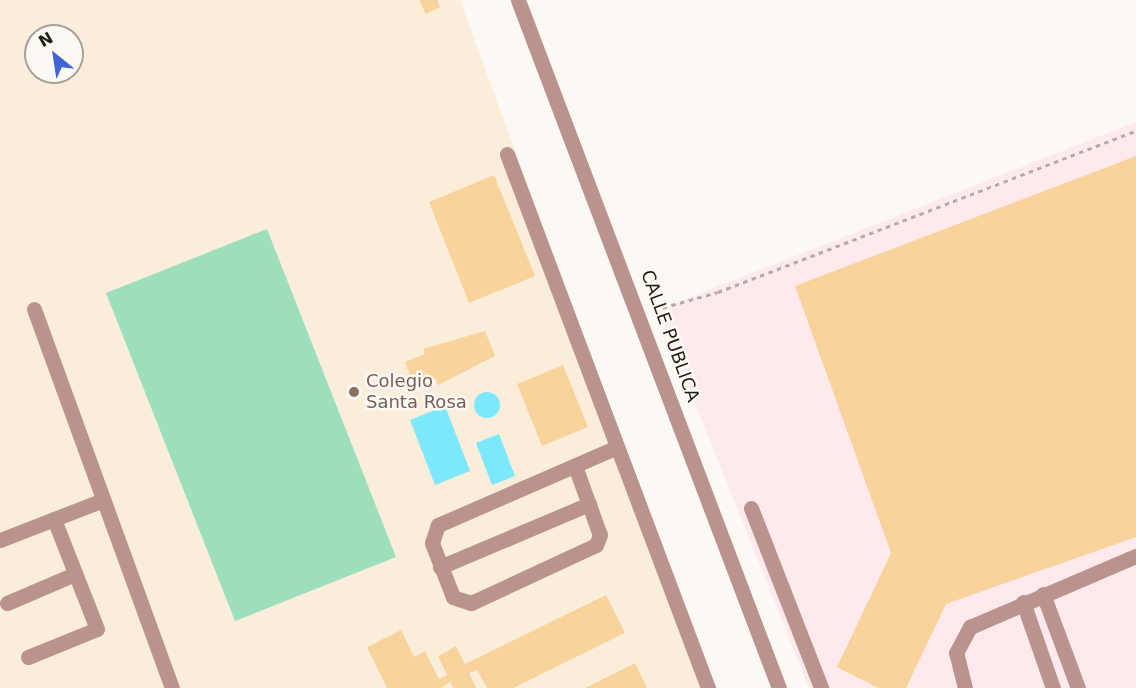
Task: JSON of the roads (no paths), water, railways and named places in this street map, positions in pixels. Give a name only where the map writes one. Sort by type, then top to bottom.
[{"type":"street","name":"CALLE PUBLICA","points":[[518,0],[641,314],[779,688]]},
{"type":"street","points":[[507,154],[708,688]]},
{"type":"street","points":[[34,309],[172,688]]},
{"type":"street","points":[[575,466],[600,535],[589,552],[471,603],[453,597],[432,543],[438,525],[617,447]]},
{"type":"street","points":[[0,540],[103,500]]},
{"type":"street","points":[[440,567],[590,504]]},
{"type":"street","points":[[751,508],[821,688]]},
{"type":"street","points":[[28,657],[97,629],[54,519]]},
{"type":"street","points":[[965,688],[956,667],[961,639],[970,627],[1023,602],[1136,556]]},
{"type":"street","points":[[8,603],[75,574]]},
{"type":"street","points":[[1043,594],[1078,688]]},
{"type":"street","points":[[1023,602],[1053,688]]},
{"type":"water","points":[[487,392],[496,396],[500,405],[496,414],[487,418],[478,414],[474,405],[478,396]]},
{"type":"water","points":[[445,406],[470,471],[435,485],[410,420]]},
{"type":"water","points":[[499,434],[515,476],[492,485],[476,443]]},
{"type":"place","name":"Colegio Santa Rosa","points":[[354,392]]}]
